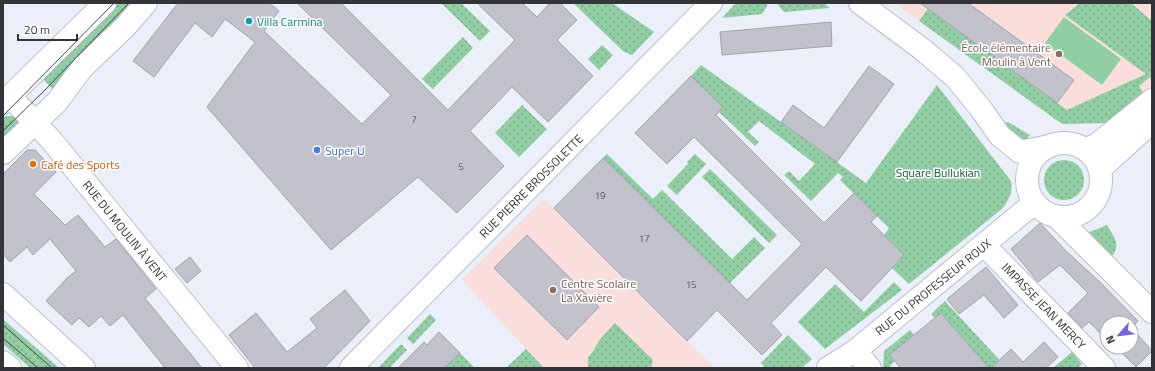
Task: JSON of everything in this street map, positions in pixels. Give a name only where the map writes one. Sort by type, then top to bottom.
[{"type":"street","points":[[7,100],[105,3]]},
{"type":"street","points":[[3,152],[57,102],[82,68],[125,27],[146,3]]},
{"type":"street","name":"RUE PIERRE BROSSOLETTE","points":[[351,368],[711,3]]},
{"type":"street","points":[[860,3],[922,49],[955,77],[981,109],[1000,136],[1020,152],[1062,143],[1074,144],[1085,149],[1091,154],[1100,169],[1102,183],[1099,195],[1092,206],[1082,214],[1070,217],[1057,217]]},
{"type":"street","name":"RUE DU MOULIN À VENT","points":[[7,100],[35,123],[52,141],[237,368]]},
{"type":"street","points":[[1085,149],[1096,144],[1152,100]]},
{"type":"street","points":[[1100,169],[1152,122]]},
{"type":"street","points":[[1050,146],[1041,150],[1029,166],[1027,186],[1035,204],[1045,212],[1057,217],[1152,312]]},
{"type":"street","name":"RUE DU PROFESSEUR ROUX","points":[[828,368],[855,351],[1028,208],[1035,204]]},
{"type":"street","name":"IMPASSE JEAN MERCY","points":[[984,245],[1104,368]]},
{"type":"street","points":[[3,294],[84,368]]},
{"type":"street","points":[[855,351],[870,368]]},
{"type":"street","points":[[3,362],[10,368]]},
{"type":"shaded area","name":"École élémentaire Moulin à Vent","points":[[894,3],[1152,3],[1152,88],[1108,123],[1062,124]]},
{"type":"shaded area","name":"Centre Scolaire La Xavière","points":[[544,199],[715,368],[544,368],[462,280]]},
{"type":"green space","points":[[112,3],[138,3],[56,93],[39,75]]},
{"type":"green space","points":[[441,3],[461,3],[490,31],[480,41]]},
{"type":"green space","points":[[573,3],[612,3],[654,32],[632,55],[624,52]]},
{"type":"green space","points":[[736,3],[767,3],[767,6],[762,14],[722,18]]},
{"type":"green space","points":[[778,3],[824,3],[830,8],[784,12]]},
{"type":"green space","points":[[1080,3],[1131,3],[1152,21],[1152,80],[1150,77],[1139,86],[1144,94],[1108,123],[1062,124],[919,21],[928,9],[1067,110],[1146,74],[1065,15]]},
{"type":"green space","points":[[1064,17],[1121,59],[1102,85],[1045,43]]},
{"type":"green space","points":[[463,37],[473,48],[433,89],[422,79]]},
{"type":"green space","points":[[602,45],[613,55],[599,70],[588,59]]},
{"type":"green space","name":"Square Bullukian","points":[[701,65],[866,183],[937,85],[1011,181],[1011,192],[1009,198],[1003,208],[909,284],[892,268],[904,255],[884,235],[889,228],[840,180],[843,177],[838,173],[811,201],[784,175],[789,171],[799,181],[815,164],[759,121],[748,132],[759,142],[755,146],[719,112],[723,107],[691,76]]},
{"type":"green space","points":[[522,105],[547,129],[519,157],[495,133]]},
{"type":"green space","points":[[6,116],[17,116],[22,122],[3,144],[3,118]]},
{"type":"green space","points":[[1008,122],[1030,135],[1023,143],[1005,127],[1005,123]]},
{"type":"green space","points":[[607,154],[653,199],[662,190],[732,259],[754,237],[765,248],[730,283],[603,158]]},
{"type":"green space","points":[[695,154],[706,164],[677,195],[667,186],[688,164],[687,162]]},
{"type":"green space","points":[[1064,160],[1072,162],[1078,166],[1082,172],[1084,180],[1082,188],[1078,194],[1072,198],[1064,200],[1056,198],[1050,194],[1046,188],[1044,180],[1046,172],[1050,166],[1056,162]]},
{"type":"green space","points":[[710,169],[777,235],[769,243],[702,177]]},
{"type":"green space","points":[[1107,225],[1114,236],[1116,247],[1113,255],[1107,257],[1085,234]]},
{"type":"green space","points":[[894,282],[902,290],[825,349],[798,322],[835,284],[864,312]]},
{"type":"green space","points":[[945,301],[1007,368],[978,368],[984,363],[966,341],[959,346],[931,314]]},
{"type":"green space","points":[[430,314],[436,320],[413,344],[407,338]]},
{"type":"green space","points":[[3,319],[59,368],[30,368],[3,344]]},
{"type":"green space","points":[[615,323],[653,360],[651,368],[588,368],[588,357],[601,338]]},
{"type":"green space","points":[[910,330],[914,335],[889,355],[895,361],[890,366],[892,368],[883,368],[884,351]]},
{"type":"green space","points":[[788,335],[812,359],[802,368],[765,368],[761,363]]},
{"type":"green space","points":[[401,344],[407,350],[389,368],[378,368]]},
{"type":"green space","points":[[526,349],[544,368],[506,368]]},
{"type":"green space","points":[[1072,352],[1082,364],[1078,368],[1053,368]]},
{"type":"green space","points":[[460,353],[475,368],[444,368]]},
{"type":"building","points":[[178,3],[269,3],[279,11],[264,31],[362,124],[391,95],[297,3],[341,3],[448,110],[515,40],[477,3],[522,3],[537,17],[550,3],[560,3],[577,20],[557,40],[593,76],[548,122],[512,87],[470,131],[504,166],[457,213],[418,177],[331,250],[207,107],[255,42],[225,19],[212,37],[195,23],[154,77],[133,61]]},
{"type":"building","points":[[920,3],[968,3],[1074,80],[1057,103]]},
{"type":"building","points":[[831,22],[832,46],[722,55],[720,32]]},
{"type":"building","points":[[869,66],[894,84],[837,162],[781,122],[793,105],[824,128]]},
{"type":"building","points":[[691,76],[723,107],[716,115],[824,223],[854,193],[877,216],[871,222],[904,255],[861,301],[826,267],[771,323],[782,335],[762,355],[717,310],[687,341],[554,208],[603,158],[747,300],[802,244],[694,137],[667,164],[635,133]]},
{"type":"building","points":[[27,150],[35,150],[56,172],[34,194],[65,225],[78,215],[105,247],[116,239],[156,289],[145,298],[202,368],[165,368],[123,315],[110,326],[101,316],[89,327],[79,318],[72,325],[46,301],[67,278],[76,271],[50,239],[33,255],[27,247],[10,262],[3,254],[3,174]]},
{"type":"building","points":[[1040,223],[1066,251],[1100,282],[1132,315],[1099,315],[1099,332],[1089,322],[1082,328],[1068,313],[1088,293],[1060,265],[1038,282],[1011,249]]},
{"type":"building","points":[[527,235],[599,307],[567,340],[494,268]]},
{"type":"building","points":[[190,257],[201,271],[187,283],[175,269]]},
{"type":"building","points":[[986,267],[1018,305],[1004,318],[984,295],[959,314],[947,299]]},
{"type":"building","points":[[345,290],[370,321],[324,368],[255,368],[229,335],[256,313],[287,352],[317,328],[310,319]]},
{"type":"building","points":[[941,313],[989,368],[901,368],[889,355]]},
{"type":"building","points":[[439,332],[460,353],[444,368],[398,368],[424,342],[427,345]]},
{"type":"building","points":[[1139,336],[1152,351],[1136,367],[1124,355],[1139,355]]},
{"type":"building","points":[[1044,342],[1058,357],[1046,368],[991,368],[1011,349],[1023,362]]},
{"type":"tram line","points":[[3,116],[114,3]]},
{"type":"tram line","points":[[3,131],[129,3]]},
{"type":"tram line","points":[[3,325],[52,368]]},
{"type":"tram line","points":[[3,338],[38,368]]},
{"type":"place","name":"Villa Carmina","points":[[249,21]]},
{"type":"place","name":"École élémentaire Moulin à Vent","points":[[1059,54]]},
{"type":"place","name":"Super U","points":[[317,150]]},
{"type":"place","name":"Café des Sports","points":[[33,164]]},
{"type":"place","name":"Centre Scolaire La Xavière","points":[[553,290]]}]
